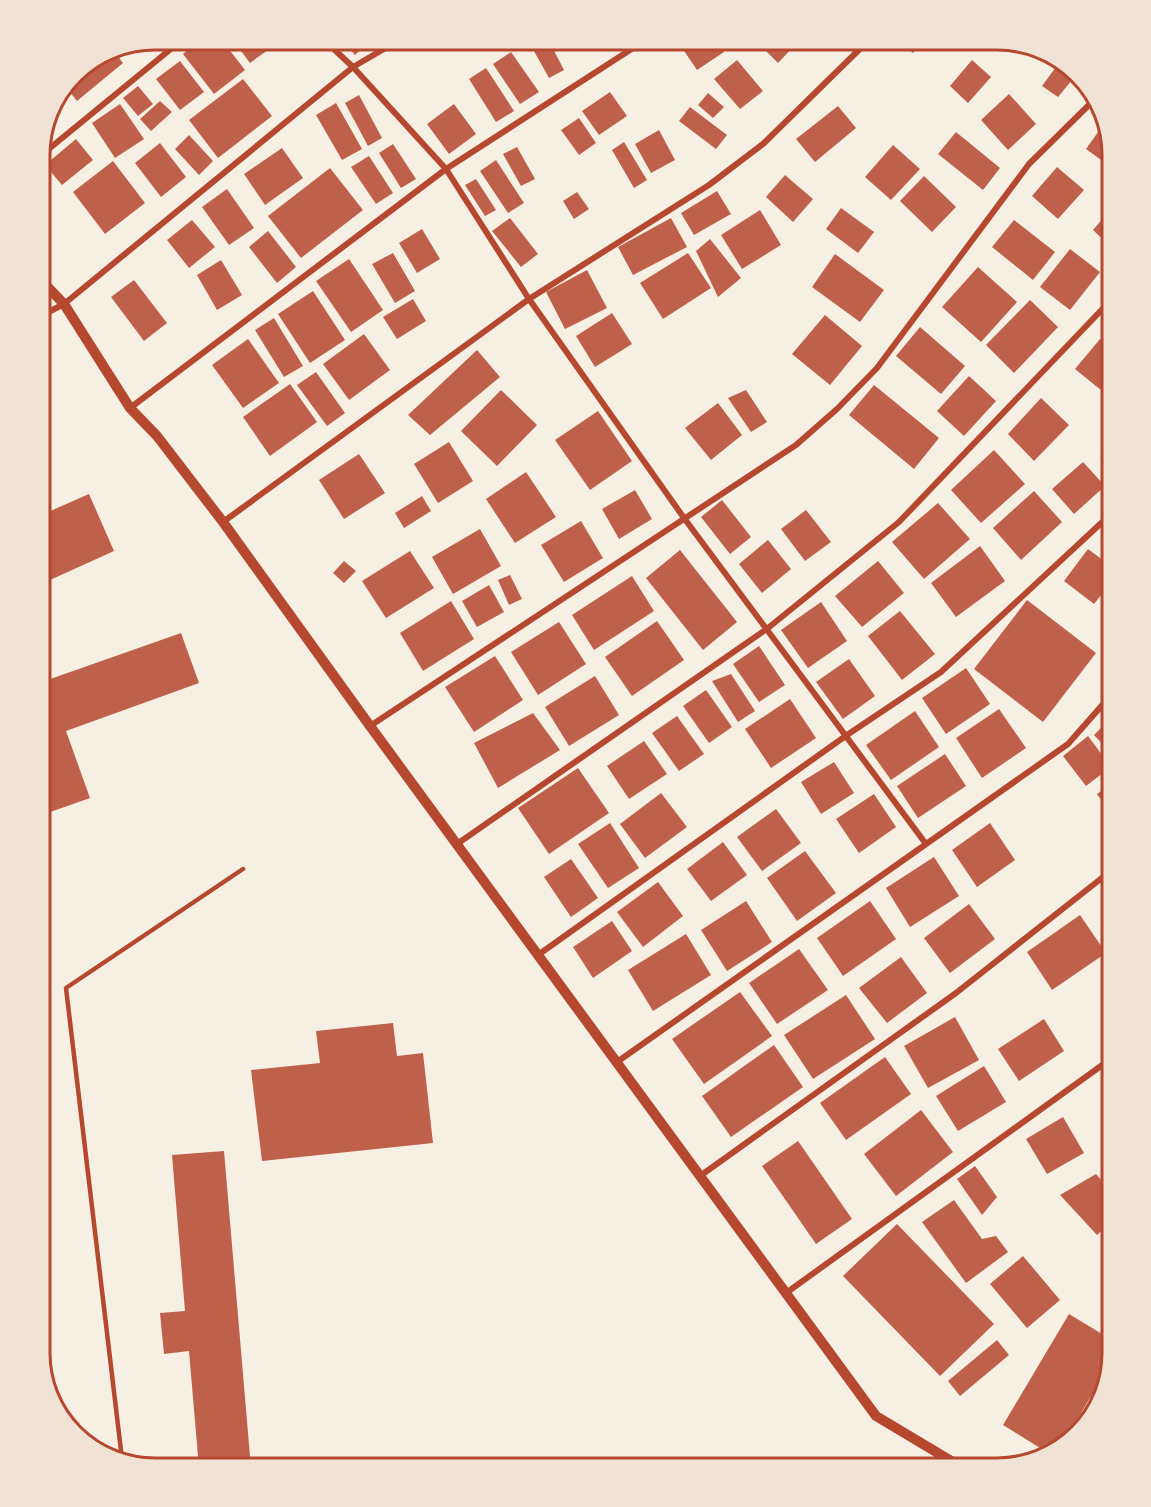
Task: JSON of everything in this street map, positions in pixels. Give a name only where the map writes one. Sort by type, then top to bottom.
[{"type":"street","points":[[50,148],[170,50]]},
{"type":"street","points":[[335,50],[446,169],[529,299],[684,518],[768,628],[926,844]]},
{"type":"street","points":[[50,311],[64,304],[353,67],[382,50]]},
{"type":"street","points":[[130,408],[446,169],[630,50]]},
{"type":"street","points":[[223,522],[529,299],[709,185],[763,144],[859,50]]},
{"type":"street","points":[[370,726],[796,444],[837,409],[869,376],[1029,164],[1089,105]]},
{"type":"street","points":[[50,289],[64,304],[130,408],[157,436],[223,522],[876,1416],[946,1458]]},
{"type":"street","points":[[457,844],[768,628],[899,522],[1102,309]]},
{"type":"street","points":[[538,955],[847,735],[941,672],[1102,522]]},
{"type":"street","points":[[617,1062],[1068,744],[1102,705]]},
{"type":"street","points":[[700,1176],[956,993],[1102,878]]},
{"type":"street","points":[[786,1293],[1102,1065]]},
{"type":"lane","points":[[121,1452],[66,988],[243,869]]},
{"type":"building","points":[[188,50],[230,50],[245,70],[214,94],[183,54]]},
{"type":"building","points":[[240,50],[268,50],[250,63]]},
{"type":"building","points":[[351,50],[361,50],[355,55]]},
{"type":"building","points":[[533,50],[554,50],[564,70],[549,78]]},
{"type":"building","points":[[683,50],[723,50],[724,52],[697,70]]},
{"type":"building","points":[[765,50],[790,50],[778,63]]},
{"type":"building","points":[[511,52],[539,92],[520,104],[493,64]]},
{"type":"building","points":[[118,56],[123,63],[77,101],[70,92],[76,85],[96,67]]},
{"type":"building","points":[[737,60],[763,91],[740,109],[714,79]]},
{"type":"building","points":[[972,60],[991,77],[968,103],[950,86]]},
{"type":"building","points":[[180,61],[204,92],[180,110],[156,79]]},
{"type":"building","points":[[486,68],[514,111],[496,122],[469,79]]},
{"type":"building","points":[[1055,68],[1071,81],[1058,97],[1042,86]]},
{"type":"building","points":[[243,79],[272,116],[218,158],[189,120]]},
{"type":"building","points":[[138,86],[153,104],[138,116],[123,98]]},
{"type":"building","points":[[610,92],[627,116],[599,135],[582,111]]},
{"type":"building","points":[[708,93],[724,107],[713,118],[698,105]]},
{"type":"building","points":[[1009,94],[1036,124],[1008,150],[981,120]]},
{"type":"building","points":[[359,95],[382,138],[368,146],[345,103]]},
{"type":"building","points":[[160,101],[172,112],[151,131],[140,119]]},
{"type":"building","points":[[336,103],[362,149],[342,160],[316,115]]},
{"type":"building","points":[[120,104],[144,139],[115,158],[92,123]]},
{"type":"building","points":[[454,104],[476,134],[449,154],[427,124]]},
{"type":"building","points":[[838,106],[856,128],[815,162],[796,139]]},
{"type":"building","points":[[690,107],[727,135],[716,149],[679,121]]},
{"type":"building","points":[[579,118],[596,143],[579,155],[561,130]]},
{"type":"building","points":[[659,130],[675,160],[651,173],[635,144]]},
{"type":"building","points":[[1098,131],[1102,161],[1086,149]]},
{"type":"building","points":[[956,132],[1000,168],[983,190],[938,154]]},
{"type":"building","points":[[189,135],[213,161],[199,175],[175,149]]},
{"type":"building","points":[[76,139],[93,160],[62,185],[50,171],[50,161]]},
{"type":"building","points":[[624,142],[647,180],[634,188],[612,150]]},
{"type":"building","points":[[160,143],[186,177],[161,197],[135,163]]},
{"type":"building","points":[[393,144],[416,179],[401,188],[379,153]]},
{"type":"building","points":[[893,145],[920,169],[891,200],[865,177]]},
{"type":"building","points":[[517,147],[535,179],[521,186],[503,154]]},
{"type":"building","points":[[282,148],[303,178],[265,205],[244,174]]},
{"type":"building","points":[[369,156],[393,193],[376,204],[351,167]]},
{"type":"building","points":[[496,160],[524,203],[508,213],[480,171]]},
{"type":"building","points":[[113,161],[145,203],[105,234],[73,192]]},
{"type":"building","points":[[1057,167],[1084,190],[1058,219],[1032,196]]},
{"type":"building","points":[[330,168],[363,210],[301,258],[268,216]]},
{"type":"building","points":[[785,175],[813,199],[793,222],[766,197]]},
{"type":"building","points":[[924,176],[956,207],[932,232],[900,201]]},
{"type":"building","points":[[476,179],[496,210],[485,216],[465,185]]},
{"type":"building","points":[[227,189],[254,228],[229,245],[202,207]]},
{"type":"building","points":[[717,191],[731,214],[694,235],[681,213]]},
{"type":"building","points":[[577,192],[589,209],[574,219],[563,201]]},
{"type":"building","points":[[841,208],[874,232],[858,253],[826,229]]},
{"type":"building","points":[[760,210],[781,245],[742,269],[721,235]]},
{"type":"building","points":[[510,218],[538,254],[521,267],[492,231]]},
{"type":"building","points":[[671,218],[687,247],[633,275],[618,247]]},
{"type":"building","points":[[192,220],[215,247],[189,268],[167,240]]},
{"type":"building","points":[[1014,220],[1055,252],[1033,280],[992,247]]},
{"type":"building","points":[[1102,220],[1102,239],[1093,230]]},
{"type":"building","points":[[422,229],[440,259],[417,273],[399,243]]},
{"type":"building","points":[[268,231],[296,267],[277,283],[249,247]]},
{"type":"building","points":[[710,239],[741,278],[718,297],[696,251]]},
{"type":"building","points":[[1070,249],[1100,272],[1070,310],[1040,287]]},
{"type":"building","points":[[393,253],[415,291],[395,303],[372,264]]},
{"type":"building","points":[[688,253],[711,288],[663,319],[640,283]]},
{"type":"building","points":[[835,254],[884,290],[860,322],[812,287]]},
{"type":"building","points":[[349,259],[383,310],[351,332],[316,281]]},
{"type":"building","points":[[221,260],[242,295],[217,310],[197,275]]},
{"type":"building","points":[[978,267],[1017,302],[981,342],[942,307]]},
{"type":"building","points":[[587,270],[607,308],[565,329],[546,292]]},
{"type":"building","points":[[134,280],[167,323],[144,341],[111,297]]},
{"type":"building","points":[[313,291],[345,340],[310,363],[278,314]]},
{"type":"building","points":[[413,299],[426,321],[397,339],[383,317]]},
{"type":"building","points":[[1030,300],[1058,327],[1014,373],[986,345]]},
{"type":"building","points":[[612,313],[632,344],[595,367],[576,336]]},
{"type":"building","points":[[825,315],[862,346],[830,385],[792,354]]},
{"type":"building","points":[[274,318],[303,366],[284,377],[255,330]]},
{"type":"building","points":[[920,327],[965,366],[941,394],[896,356]]},
{"type":"building","points":[[364,334],[390,370],[349,400],[323,364]]},
{"type":"building","points":[[248,339],[279,383],[243,408],[212,365]]},
{"type":"building","points":[[1100,339],[1102,341],[1102,391],[1075,369]]},
{"type":"building","points":[[477,350],[500,377],[430,435],[408,415]]},
{"type":"building","points":[[316,372],[345,413],[327,426],[297,385]]},
{"type":"building","points":[[969,376],[996,401],[964,436],[937,411]]},
{"type":"building","points":[[290,384],[317,422],[270,456],[243,417]]},
{"type":"building","points":[[874,385],[939,438],[914,469],[849,415]]},
{"type":"building","points":[[501,390],[537,425],[497,466],[461,431]]},
{"type":"building","points":[[746,390],[767,422],[751,432],[728,398]]},
{"type":"building","points":[[1041,398],[1069,425],[1034,461],[1008,434]]},
{"type":"building","points":[[718,403],[742,435],[711,460],[685,428]]},
{"type":"building","points":[[598,411],[632,461],[590,490],[555,440]]},
{"type":"building","points":[[449,442],[473,481],[438,503],[414,464]]},
{"type":"building","points":[[994,450],[1025,484],[981,523],[951,490]]},
{"type":"building","points":[[359,454],[385,493],[344,519],[319,480]]},
{"type":"building","points":[[1083,462],[1102,483],[1102,489],[1074,514],[1052,489]]},
{"type":"building","points":[[526,472],[556,517],[515,543],[486,499]]},
{"type":"building","points":[[635,490],[652,519],[619,539],[602,509]]},
{"type":"building","points":[[1034,491],[1062,522],[1021,560],[993,528]]},
{"type":"building","points":[[89,494],[114,551],[50,580],[50,511]]},
{"type":"building","points":[[422,496],[431,511],[404,528],[395,513]]},
{"type":"building","points":[[722,500],[751,537],[730,554],[701,517]]},
{"type":"building","points":[[938,503],[970,539],[924,579],[892,542]]},
{"type":"building","points":[[806,510],[831,542],[805,561],[781,529]]},
{"type":"building","points":[[581,521],[603,558],[564,582],[541,545]]},
{"type":"building","points":[[480,529],[501,566],[453,594],[432,557]]},
{"type":"building","points":[[768,540],[791,569],[762,593],[739,564]]},
{"type":"building","points":[[980,546],[1005,581],[956,617],[931,583]]},
{"type":"building","points":[[1088,549],[1102,560],[1102,594],[1094,604],[1064,581]]},
{"type":"building","points":[[680,550],[737,622],[703,650],[646,578]]},
{"type":"building","points":[[410,551],[434,588],[386,618],[362,581]]},
{"type":"building","points":[[344,561],[356,571],[344,583],[333,573]]},
{"type":"building","points":[[878,561],[904,593],[862,627],[835,596]]},
{"type":"building","points":[[510,575],[522,599],[509,605],[498,580]]},
{"type":"building","points":[[632,576],[654,611],[594,650],[572,615]]},
{"type":"building","points":[[489,585],[504,612],[477,627],[462,601]]},
{"type":"building","points":[[1027,600],[1096,653],[1043,722],[974,669]]},
{"type":"building","points":[[451,601],[474,639],[423,671],[400,633]]},
{"type":"building","points":[[821,602],[847,641],[808,668],[781,630]]},
{"type":"building","points":[[900,611],[935,654],[902,680],[868,636]]},
{"type":"building","points":[[657,621],[684,660],[632,696],[605,657]]},
{"type":"building","points":[[559,622],[586,664],[538,695],[511,652]]},
{"type":"building","points":[[181,633],[199,683],[66,731],[90,798],[50,812],[50,679]]},
{"type":"building","points":[[759,646],[785,685],[759,702],[733,664]]},
{"type":"building","points":[[495,656],[523,700],[474,732],[445,687]]},
{"type":"building","points":[[849,659],[875,696],[843,719],[816,682]]},
{"type":"building","points":[[966,668],[990,704],[946,734],[922,698]]},
{"type":"building","points":[[731,674],[755,711],[738,722],[712,681]]},
{"type":"building","points":[[595,676],[619,715],[569,746],[545,707]]},
{"type":"building","points":[[706,690],[732,727],[709,743],[683,706]]},
{"type":"building","points":[[790,699],[816,738],[771,768],[745,729]]},
{"type":"building","points":[[999,709],[1026,748],[982,778],[956,738]]},
{"type":"building","points":[[915,711],[939,747],[891,780],[866,745]]},
{"type":"building","points":[[533,713],[560,750],[498,788],[474,743]]},
{"type":"building","points":[[677,716],[704,754],[679,771],[652,733]]},
{"type":"building","points":[[1102,727],[1102,743],[1094,735]]},
{"type":"building","points":[[1088,736],[1102,755],[1102,774],[1086,786],[1063,756]]},
{"type":"building","points":[[644,741],[667,774],[629,799],[607,766]]},
{"type":"building","points":[[945,754],[966,786],[918,818],[897,786]]},
{"type":"building","points":[[834,762],[854,793],[821,814],[801,782]]},
{"type":"building","points":[[578,768],[609,813],[549,854],[518,808]]},
{"type":"building","points":[[1102,790],[1102,801],[1097,794]]},
{"type":"building","points":[[661,793],[687,827],[645,858],[620,824]]},
{"type":"building","points":[[874,794],[896,827],[859,853],[836,819]]},
{"type":"building","points":[[776,809],[801,843],[762,871],[737,837]]},
{"type":"building","points":[[610,823],[639,868],[608,888],[578,844]]},
{"type":"building","points":[[990,823],[1015,860],[977,887],[952,850]]},
{"type":"building","points":[[723,842],[747,875],[711,901],[687,869]]},
{"type":"building","points":[[805,851],[836,893],[797,921],[767,878]]},
{"type":"building","points":[[934,857],[959,896],[910,927],[886,888]]},
{"type":"building","points":[[571,859],[598,898],[571,917],[544,877]]},
{"type":"building","points":[[658,882],[683,916],[643,947],[617,912]]},
{"type":"building","points":[[746,901],[772,942],[727,971],[701,930]]},
{"type":"building","points":[[870,901],[896,939],[843,976],[817,938]]},
{"type":"building","points":[[969,904],[995,939],[950,973],[924,938]]},
{"type":"building","points":[[1080,915],[1102,947],[1102,956],[1052,990],[1027,952]]},
{"type":"building","points":[[612,921],[632,951],[593,978],[573,947]]},
{"type":"building","points":[[686,934],[711,975],[653,1011],[628,970]]},
{"type":"building","points":[[799,949],[828,990],[777,1024],[749,983]]},
{"type":"building","points":[[901,957],[927,993],[887,1023],[859,988]]},
{"type":"building","points":[[740,992],[772,1036],[704,1084],[672,1039]]},
{"type":"building","points":[[846,995],[875,1039],[813,1079],[784,1035]]},
{"type":"building","points":[[955,1017],[979,1060],[928,1088],[904,1046]]},
{"type":"building","points":[[1044,1019],[1064,1051],[1019,1081],[998,1049]]},
{"type":"building","points":[[393,1023],[397,1056],[423,1053],[433,1143],[262,1161],[251,1070],[320,1063],[316,1031]]},
{"type":"building","points":[[774,1045],[803,1087],[731,1137],[702,1096]]},
{"type":"building","points":[[885,1057],[911,1094],[846,1140],[820,1103]]},
{"type":"building","points":[[984,1066],[1006,1102],[958,1131],[936,1096]]},
{"type":"building","points":[[921,1110],[953,1152],[896,1196],[864,1154]]},
{"type":"building","points":[[1063,1117],[1084,1153],[1047,1174],[1026,1139]]},
{"type":"building","points":[[798,1141],[852,1219],[816,1244],[762,1166]]},
{"type":"building","points":[[224,1151],[250,1458],[198,1458],[189,1351],[164,1354],[160,1313],[185,1311],[172,1155]]},
{"type":"building","points":[[975,1166],[997,1197],[982,1215],[957,1179]]},
{"type":"building","points":[[1096,1174],[1102,1181],[1102,1230],[1097,1235],[1060,1195]]},
{"type":"building","points":[[954,1200],[982,1239],[996,1236],[1008,1252],[966,1283],[922,1222]]},
{"type":"building","points":[[897,1224],[994,1324],[940,1376],[843,1276]]},
{"type":"building","points":[[1023,1256],[1060,1300],[1027,1328],[990,1284]]},
{"type":"building","points":[[1069,1314],[1102,1334],[1098,1380],[1093,1392],[1071,1427],[1040,1448],[1003,1425]]},
{"type":"building","points":[[997,1340],[1009,1355],[960,1396],[948,1381]]}]
